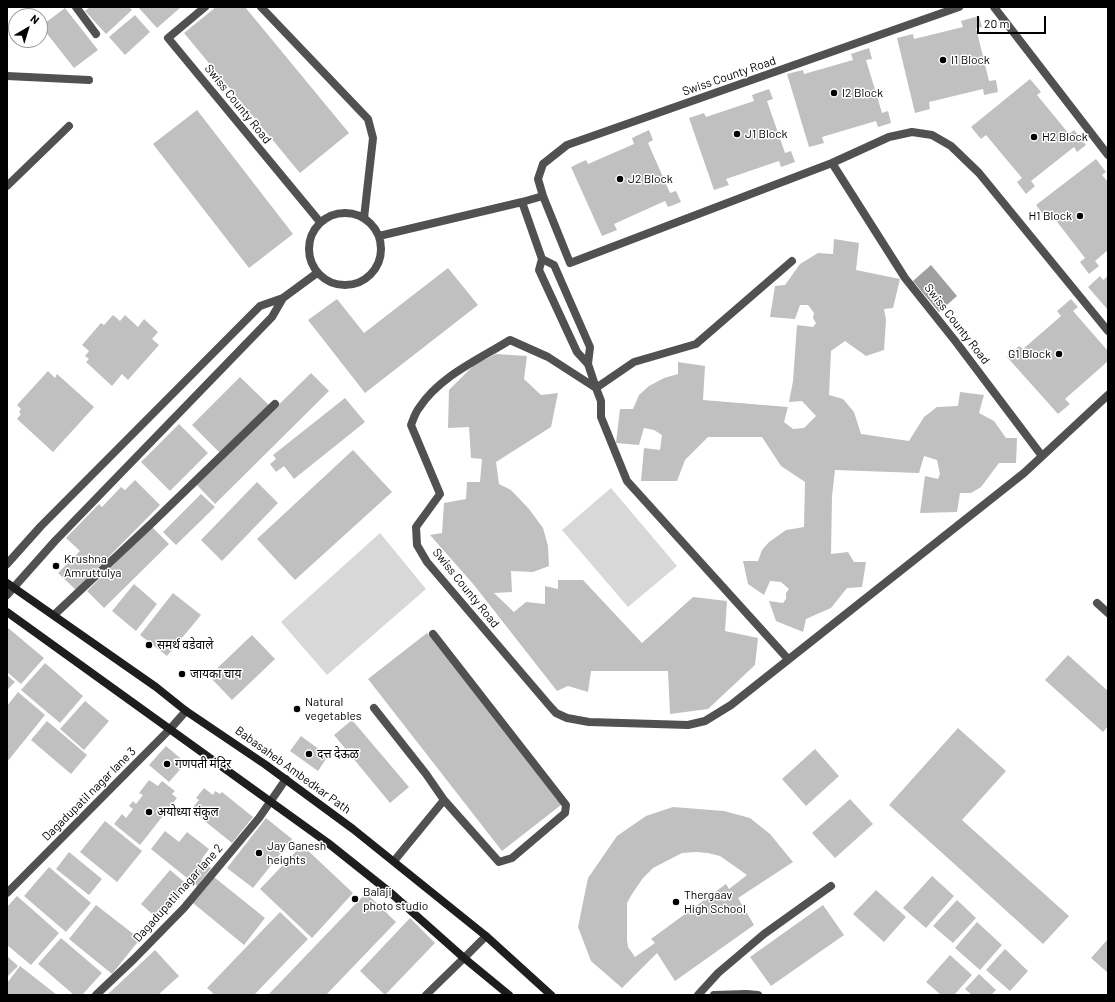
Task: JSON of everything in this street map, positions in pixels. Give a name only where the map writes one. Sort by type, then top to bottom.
[{"type":"street","points":[[76,7],[96,34]]},
{"type":"street","name":"Swiss County Road","points":[[204,7],[168,38],[320,222]]},
{"type":"street","points":[[261,7],[368,119],[373,138],[364,218]]},
{"type":"street","name":"Swiss County Road","points":[[959,7],[567,145],[543,164],[538,179],[543,196],[570,264],[832,163],[889,137],[912,132],[932,135],[951,146],[979,173],[1108,331]]},
{"type":"street","points":[[994,7],[1108,155]]},
{"type":"street","points":[[7,76],[90,80]]},
{"type":"street","points":[[7,186],[69,126]]},
{"type":"street","name":"Swiss County Road","points":[[832,163],[905,278],[956,342],[1042,456]]},
{"type":"street","points":[[379,236],[543,196]]},
{"type":"street","points":[[522,202],[542,259],[539,270],[576,352],[588,364]]},
{"type":"street","points":[[341,213],[353,214],[364,218],[373,226],[379,236],[381,248],[380,260],[374,271],[364,280],[353,285],[340,285],[328,281],[317,273],[308,253],[309,242],[313,232],[320,222],[330,216],[341,213]]},
{"type":"street","points":[[542,259],[554,265],[590,347],[588,364],[601,401],[601,418],[627,481],[788,659]]},
{"type":"street","points":[[596,388],[634,362],[696,344],[792,261]]},
{"type":"street","points":[[7,564],[42,526],[260,306],[282,298],[317,273]]},
{"type":"street","points":[[7,595],[10,585],[55,541],[272,317],[282,298]]},
{"type":"street","name":"Swiss County Road","points":[[596,388],[548,357],[510,340],[446,379],[431,393],[418,409],[410,425],[440,494],[416,527],[417,545],[427,562],[556,713],[567,718],[589,722],[688,725],[705,721],[731,705],[869,597],[1018,478],[1108,395]]},
{"type":"street","points":[[54,615],[275,404]]},
{"type":"street","name":"Babasaheb Ambedkar Path","points":[[10,585],[156,687],[186,711],[231,740],[286,779],[353,829],[486,936],[551,995]]},
{"type":"street","points":[[1097,603],[1108,614]]},
{"type":"street","points":[[7,612],[328,843],[392,894],[464,958],[509,995]]},
{"type":"street","points":[[374,708],[426,774],[444,800],[499,862],[512,858],[565,813],[566,805],[432,634]]},
{"type":"street","name":"Dagadupatil nagar lane 3","points":[[7,893],[170,729],[186,711]]},
{"type":"street","name":"Dagadupatil nagar lane 2","points":[[96,995],[184,908],[259,818],[286,779]]},
{"type":"street","points":[[394,861],[444,800]]},
{"type":"street","points":[[698,995],[718,972],[764,934],[831,886]]},
{"type":"street","points":[[426,995],[486,936]]},
{"type":"street","points":[[714,995],[758,995]]},
{"type":"shaded area","points":[[931,265],[957,296],[939,312],[913,281]]},
{"type":"shaded area","points":[[611,488],[677,566],[628,607],[562,530]]},
{"type":"shaded area","points":[[380,533],[426,589],[327,675],[281,622]]},
{"type":"building","points":[[90,7],[129,7],[132,10],[106,34],[85,11]]},
{"type":"building","points":[[138,7],[181,7],[157,28]]},
{"type":"building","points":[[216,7],[245,7],[349,133],[300,173],[184,33]]},
{"type":"building","points":[[65,8],[98,50],[74,68],[48,35],[48,21]]},
{"type":"building","points":[[135,15],[150,32],[125,55],[109,37]]},
{"type":"building","name":"I1 Block","points":[[979,16],[982,27],[976,28],[989,81],[996,80],[998,92],[984,95],[983,89],[929,102],[930,109],[915,113],[897,38],[913,34],[914,39],[963,27],[961,21]]},
{"type":"building","name":"I2 Block","points":[[869,48],[872,59],[866,60],[882,113],[888,111],[891,123],[878,127],[876,121],[822,137],[824,143],[809,147],[787,74],[803,70],[804,74],[853,60],[851,54]]},
{"type":"building","name":"H2 Block","points":[[1030,79],[1041,92],[1037,95],[1069,134],[1074,130],[1086,145],[1077,152],[1074,147],[1031,181],[1035,186],[1026,194],[1017,182],[1022,178],[986,135],[981,139],[971,127]]},
{"type":"building","name":"J1 Block","points":[[769,89],[773,99],[767,101],[785,153],[791,151],[795,162],[781,167],[779,161],[726,179],[729,185],[714,190],[689,118],[704,113],[706,117],[754,101],[752,95]]},
{"type":"building","points":[[197,110],[293,234],[249,268],[153,144]]},
{"type":"building","name":"J2 Block","points":[[649,130],[653,140],[648,143],[670,193],[676,191],[681,202],[668,207],[665,201],[614,224],[617,230],[602,236],[571,167],[586,160],[588,164],[634,144],[632,138]]},
{"type":"building","name":"H1 Block","points":[[1096,159],[1106,172],[1102,175],[1108,182],[1108,250],[1095,261],[1099,266],[1089,274],[1080,262],[1085,258],[1051,214],[1046,218],[1036,205]]},
{"type":"building","points":[[834,239],[859,243],[856,270],[900,279],[893,308],[884,309],[886,320],[884,350],[866,356],[845,341],[831,351],[829,395],[843,399],[854,412],[861,434],[909,441],[924,417],[937,407],[958,406],[960,392],[984,395],[979,413],[994,421],[1006,438],[1017,438],[1016,463],[999,463],[981,487],[971,493],[960,493],[957,512],[920,513],[925,476],[938,479],[940,474],[937,460],[924,456],[919,473],[835,470],[832,496],[831,554],[848,552],[854,562],[866,562],[862,587],[847,588],[831,608],[806,619],[803,632],[776,621],[769,601],[783,603],[789,589],[781,582],[770,581],[764,595],[748,584],[743,561],[758,561],[762,550],[769,542],[786,530],[804,527],[805,482],[781,466],[762,437],[708,437],[685,460],[677,481],[641,481],[644,448],[660,450],[662,435],[654,430],[644,428],[639,445],[616,443],[620,409],[633,409],[639,395],[649,386],[664,378],[678,374],[678,362],[705,366],[703,400],[788,407],[784,422],[793,429],[804,428],[816,416],[802,401],[789,402],[793,381],[797,325],[813,327],[816,323],[813,318],[814,313],[808,305],[800,305],[795,319],[770,317],[775,286],[785,285],[800,264],[818,253],[833,254]]},
{"type":"building","points":[[448,268],[478,305],[365,393],[308,320],[337,299],[364,333]]},
{"type":"building","points":[[1100,276],[1103,280],[1108,276],[1108,310],[1088,287]]},
{"type":"building","name":"G1 Block","points":[[1071,299],[1078,307],[1073,311],[1108,351],[1108,363],[1107,362],[1065,399],[1070,404],[1058,414],[1007,357],[1019,346],[1023,349],[1061,316],[1057,311]]},
{"type":"building","points":[[113,315],[120,321],[125,315],[138,327],[144,319],[158,332],[152,339],[159,345],[128,380],[122,374],[112,386],[86,362],[89,359],[85,356],[89,351],[82,345],[101,323],[104,325]]},
{"type":"building","points":[[496,354],[527,356],[524,379],[541,395],[558,393],[551,427],[496,462],[499,484],[511,490],[529,509],[543,528],[548,546],[549,566],[533,572],[511,571],[512,592],[494,593],[514,612],[526,602],[545,604],[545,586],[558,589],[558,580],[583,580],[642,643],[693,597],[727,601],[725,631],[758,638],[755,665],[708,709],[670,714],[668,671],[591,671],[588,692],[568,686],[557,691],[474,585],[430,535],[442,533],[444,503],[466,499],[467,482],[480,482],[482,459],[471,458],[469,427],[448,428],[449,390],[474,365]]},
{"type":"building","points":[[48,371],[55,378],[57,374],[94,407],[53,452],[17,419],[21,414],[19,412],[21,409],[17,405]]},
{"type":"building","points":[[311,373],[329,391],[215,504],[197,485]]},
{"type":"building","points":[[240,377],[269,405],[221,454],[192,425]]},
{"type":"building","points":[[345,398],[365,422],[294,479],[284,466],[276,472],[270,464],[276,459],[273,455]]},
{"type":"building","points":[[179,424],[208,453],[170,491],[141,462]]},
{"type":"building","points":[[353,450],[392,492],[295,580],[257,539]]},
{"type":"building","points":[[135,480],[160,505],[76,590],[58,573],[80,551],[66,538],[99,504],[102,507],[121,487],[125,490]]},
{"type":"building","points":[[257,482],[278,503],[222,561],[201,540]]},
{"type":"building","points":[[201,494],[215,507],[176,545],[163,532]]},
{"type":"building","points":[[152,527],[169,544],[104,608],[87,591]]},
{"type":"building","points":[[134,584],[157,604],[136,631],[112,611]]},
{"type":"building","points":[[173,593],[201,615],[167,656],[140,635]]},
{"type":"building","points":[[7,627],[44,658],[21,684],[7,672]]},
{"type":"building","points":[[427,633],[561,805],[502,851],[368,679]]},
{"type":"building","points":[[252,635],[275,659],[232,700],[209,676]]},
{"type":"building","points":[[1068,655],[1108,691],[1108,726],[1103,732],[1045,680]]},
{"type":"building","points":[[45,663],[83,696],[60,723],[21,690]]},
{"type":"building","points":[[7,675],[15,682],[7,690]]},
{"type":"building","points":[[18,692],[45,715],[7,762],[7,706]]},
{"type":"building","points":[[85,701],[109,721],[84,750],[60,729]]},
{"type":"building","points":[[352,720],[409,787],[390,803],[334,735]]},
{"type":"building","points":[[47,721],[87,755],[71,774],[31,740]]},
{"type":"building","points":[[958,728],[1006,771],[962,820],[1069,916],[1043,944],[889,805]]},
{"type":"building","name":"दत्त देऊळ","points":[[301,736],[328,756],[318,771],[290,751]]},
{"type":"building","name":"गणपती मंदिर","points":[[166,746],[186,763],[169,782],[149,765]]},
{"type":"building","points":[[815,749],[839,776],[806,806],[782,779]]},
{"type":"building","name":"अयोध्या संकुल","points":[[149,780],[158,786],[162,781],[175,791],[172,794],[177,798],[140,845],[114,824],[122,814],[126,818],[133,809],[129,806],[133,801],[136,804],[143,795],[139,793]]},
{"type":"building","points":[[204,788],[213,795],[215,791],[220,794],[222,792],[253,817],[232,843],[191,810],[199,800],[196,798]]},
{"type":"building","points":[[850,799],[873,824],[835,858],[812,833]]},
{"type":"building","points":[[673,807],[724,811],[750,818],[770,834],[793,862],[738,898],[754,925],[675,981],[657,953],[622,988],[591,961],[578,927],[588,878],[617,836],[646,816]],"holes":[[[682,853],[708,853],[720,856],[747,875],[729,889],[726,884],[651,939],[655,943],[635,957],[628,947],[627,903],[643,878],[653,868]]]},
{"type":"building","name":"Jay Ganesh heights","points":[[266,818],[292,839],[253,888],[227,868]]},
{"type":"building","points":[[105,821],[142,851],[117,882],[80,852]]},
{"type":"building","points":[[165,831],[179,842],[187,832],[209,849],[201,860],[211,868],[197,886],[151,849]]},
{"type":"building","points":[[302,845],[353,893],[312,938],[260,889]]},
{"type":"building","points":[[69,852],[102,879],[89,895],[56,869]]},
{"type":"building","points":[[49,867],[91,903],[66,932],[24,896]]},
{"type":"building","points":[[170,870],[188,885],[159,920],[141,904]]},
{"type":"building","points":[[932,876],[954,896],[926,928],[903,908]]},
{"type":"building","points":[[214,877],[265,918],[244,945],[193,903]]},
{"type":"building","points":[[876,890],[906,917],[884,942],[853,914]]},
{"type":"building","points":[[366,893],[396,922],[326,995],[268,995]]},
{"type":"building","points":[[17,896],[59,933],[31,965],[7,945],[7,907]]},
{"type":"building","points":[[957,900],[976,918],[953,943],[933,926]]},
{"type":"building","points":[[96,905],[140,939],[112,974],[69,939]]},
{"type":"building","points":[[823,905],[844,935],[771,986],[750,957]]},
{"type":"building","points":[[280,912],[308,939],[254,995],[215,995],[207,988]]},
{"type":"building","points":[[410,918],[435,943],[385,995],[360,971]]},
{"type":"building","points":[[977,922],[1002,945],[980,970],[955,948]]},
{"type":"building","points":[[61,938],[102,973],[82,995],[74,995],[38,964]]},
{"type":"building","points":[[1108,939],[1108,973],[1091,958]]},
{"type":"building","points":[[1005,949],[1028,971],[1010,991],[986,970]]},
{"type":"building","points":[[155,950],[179,976],[158,995],[107,995]]},
{"type":"building","points":[[950,955],[972,975],[954,995],[941,995],[926,982]]},
{"type":"building","points":[[7,956],[18,966],[7,977]]},
{"type":"building","points":[[20,966],[57,995],[7,995],[7,983]]},
{"type":"building","points":[[979,974],[996,990],[991,995],[972,995],[965,989]]},
{"type":"place","name":"I1 Block","points":[[943,60]]},
{"type":"place","name":"I2 Block","points":[[834,93]]},
{"type":"place","name":"J1 Block","points":[[737,134]]},
{"type":"place","name":"H2 Block","points":[[1034,137]]},
{"type":"place","name":"J2 Block","points":[[620,179]]},
{"type":"place","name":"H1 Block","points":[[1080,216]]},
{"type":"place","name":"G1 Block","points":[[1059,354]]},
{"type":"place","name":"Krushna Amruttulya","points":[[56,566]]},
{"type":"place","name":"समर्थ वडेवाले","points":[[149,645]]},
{"type":"place","name":"जायका चाय","points":[[182,674]]},
{"type":"place","name":"Natural vegetables","points":[[297,709]]},
{"type":"place","name":"दत्त देऊळ","points":[[309,754]]},
{"type":"place","name":"गणपती मंदिर","points":[[167,764]]},
{"type":"place","name":"अयोध्या संकुल","points":[[149,812]]},
{"type":"place","name":"Jay Ganesh heights","points":[[259,853]]},
{"type":"place","name":"Balaji photo studio","points":[[355,899]]},
{"type":"place","name":"Thergaav High School","points":[[676,902]]}]
